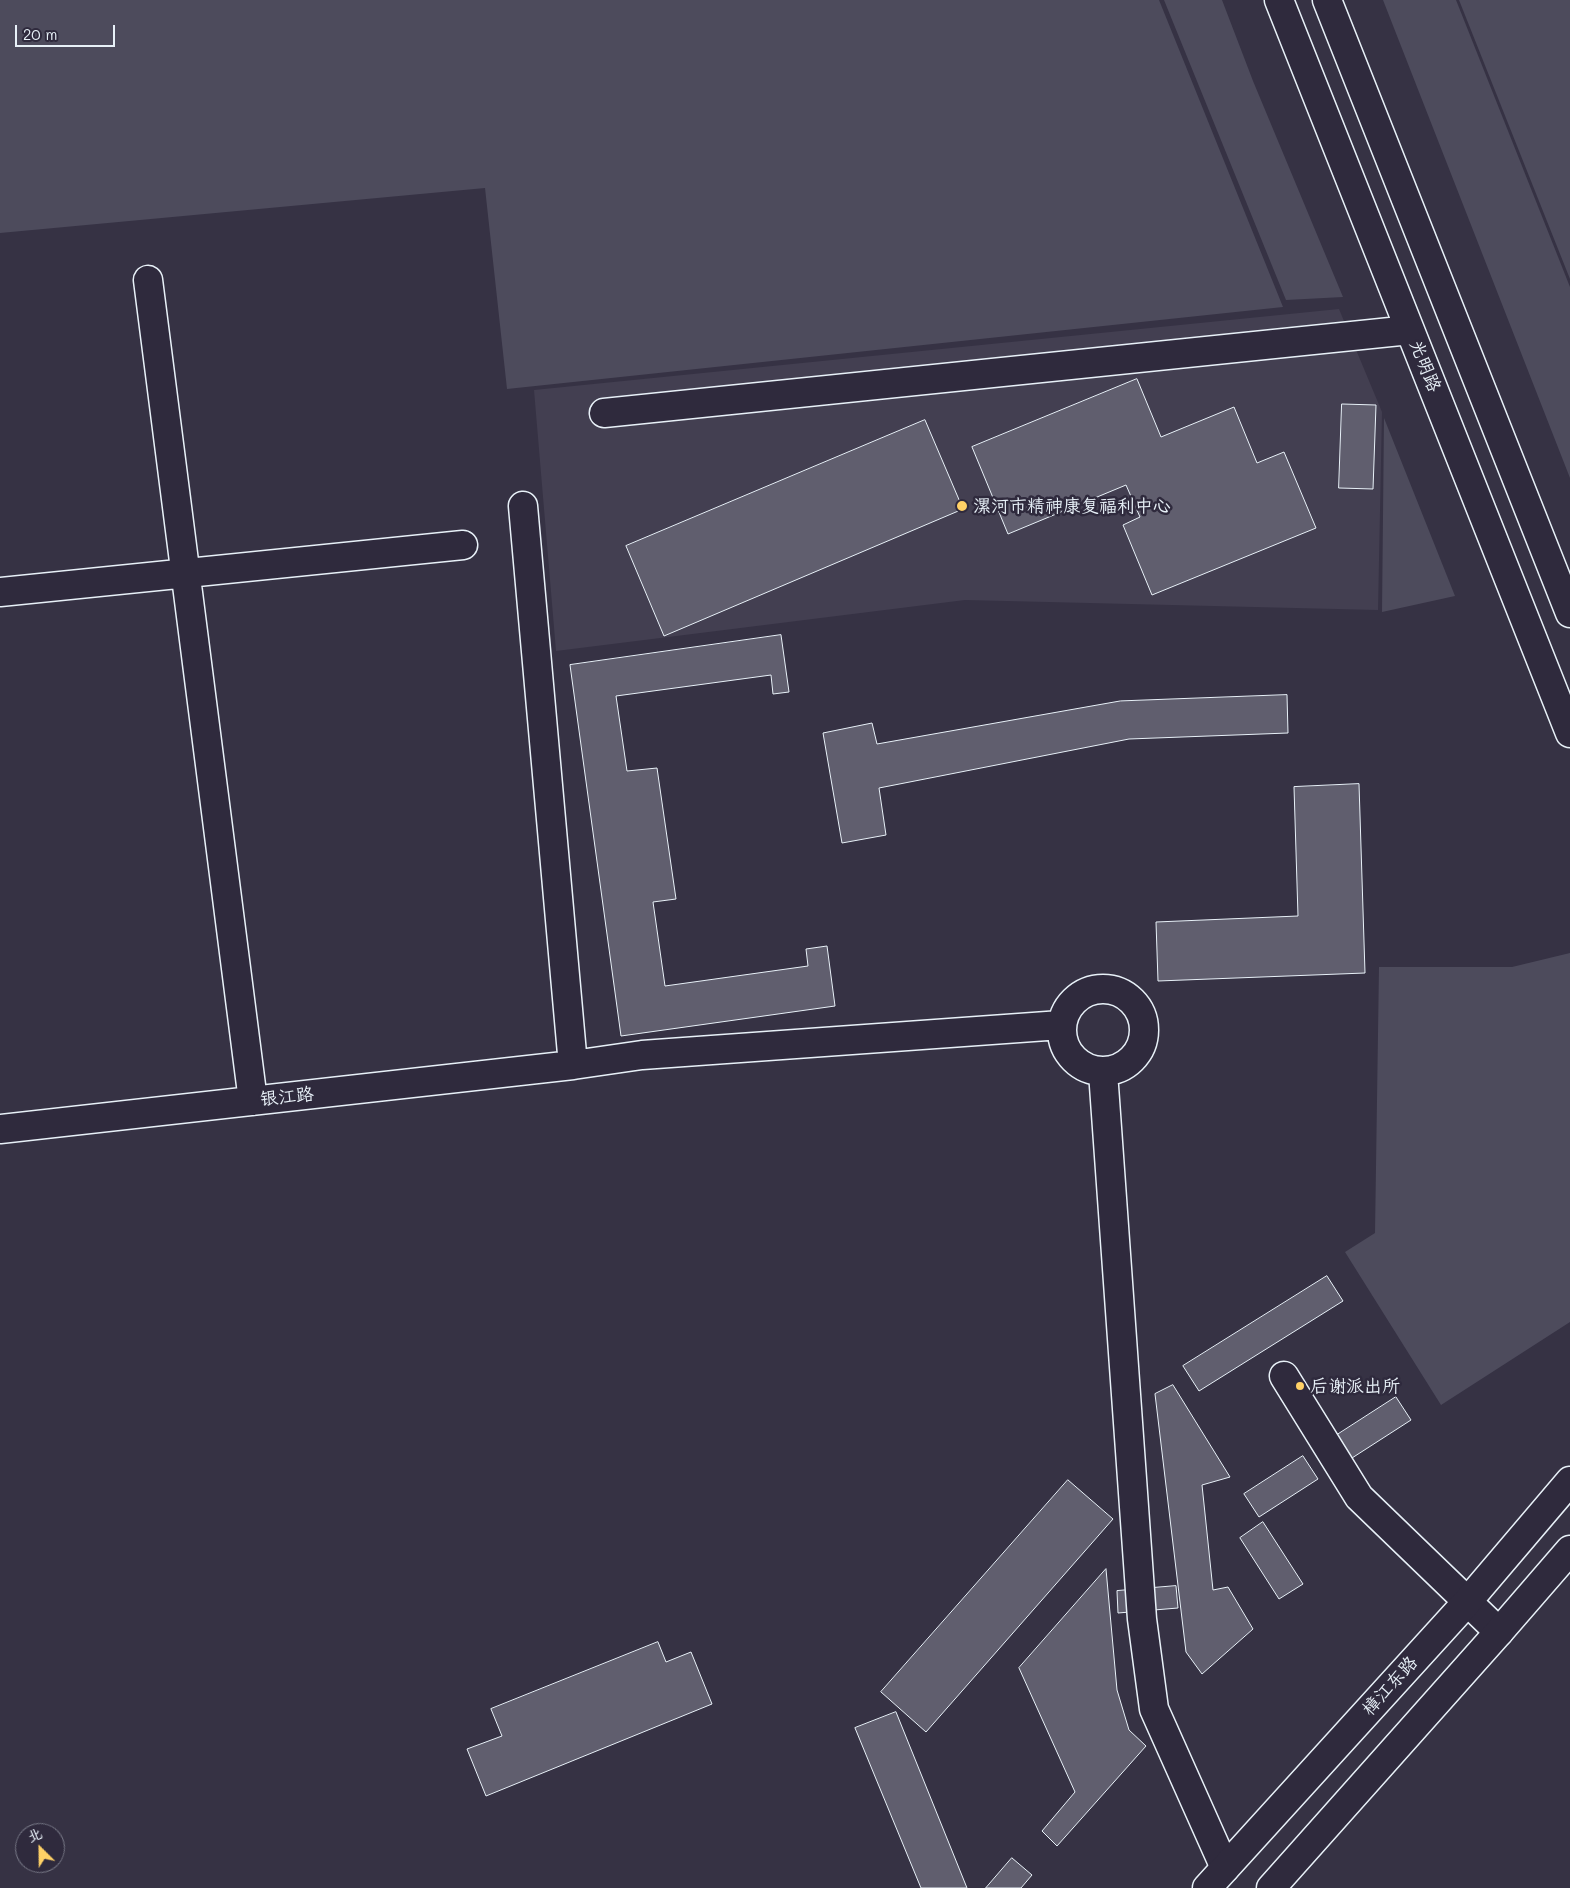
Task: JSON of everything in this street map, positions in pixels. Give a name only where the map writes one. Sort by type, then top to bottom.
[{"type":"street","name":"光明路","points":[[1279,0],[1570,732]]},
{"type":"street","points":[[1327,0],[1570,613]]},
{"type":"street","points":[[148,280],[253,1101]]},
{"type":"street","points":[[604,413],[1410,330]]},
{"type":"street","points":[[523,506],[573,1065]]},
{"type":"street","points":[[0,592],[463,545]]},
{"type":"street","points":[[1098,988],[1111,989],[1124,993],[1134,1002],[1141,1013],[1145,1026],[1144,1039],[1139,1052],[1129,1062],[1117,1069],[1103,1072],[1089,1069],[1077,1062],[1067,1052],[1062,1039],[1061,1025],[1066,1011],[1074,1000],[1098,988]]},
{"type":"street","name":"银江路","points":[[0,1129],[573,1065],[642,1055],[1061,1025]]},
{"type":"street","points":[[1103,1072],[1142,1619],[1154,1709],[1225,1868]]},
{"type":"street","points":[[1284,1376],[1360,1497],[1500,1632]]},
{"type":"street","name":"樟江东路","points":[[1208,1888],[1468,1601],[1570,1481]]},
{"type":"street","points":[[1271,1888],[1500,1632],[1570,1550]]},
{"type":"shaded area","points":[[0,0],[1159,0],[1283,307],[507,389],[485,188],[0,233]]},
{"type":"shaded area","points":[[1164,0],[1222,0],[1253,81],[1343,297],[1286,300]]},
{"type":"shaded area","points":[[1383,0],[1456,0],[1570,287],[1570,478]]},
{"type":"shaded area","points":[[1459,0],[1570,0],[1570,279]]},
{"type":"shaded area","name":"漯河市精神康复福利中心","points":[[1339,309],[1382,412],[1378,610],[965,600],[556,651],[534,390]]},
{"type":"shaded area","points":[[1384,418],[1455,596],[1382,612]]},
{"type":"shaded area","points":[[1570,953],[1570,1322],[1441,1405],[1345,1252],[1375,1233],[1379,967],[1512,967]]},
{"type":"building","points":[[1137,379],[1161,437],[1234,407],[1257,463],[1284,452],[1316,528],[1152,595],[1123,525],[1140,517],[1126,485],[1008,534],[972,447]]},
{"type":"building","points":[[1342,404],[1376,405],[1373,489],[1339,488]]},
{"type":"building","points":[[925,420],[963,509],[664,636],[626,546]]},
{"type":"building","points":[[781,635],[789,692],[773,694],[771,675],[616,696],[627,771],[657,768],[676,899],[653,902],[665,986],[808,966],[806,949],[827,946],[835,1006],[621,1036],[570,665]]},
{"type":"building","points":[[1287,695],[1288,733],[1129,739],[879,788],[886,835],[842,843],[823,733],[872,723],[877,744],[1120,701]]},
{"type":"building","points":[[1359,784],[1365,973],[1158,981],[1156,922],[1298,916],[1294,787]]},
{"type":"building","points":[[1327,1276],[1343,1301],[1199,1391],[1183,1366]]},
{"type":"building","points":[[1173,1385],[1230,1477],[1202,1485],[1213,1590],[1228,1587],[1253,1629],[1202,1674],[1186,1652],[1155,1394]]},
{"type":"building","points":[[1396,1397],[1411,1420],[1352,1458],[1337,1435]]},
{"type":"building","points":[[1303,1456],[1318,1479],[1259,1517],[1244,1494]]},
{"type":"building","points":[[1068,1480],[1113,1519],[926,1732],[881,1692]]},
{"type":"building","points":[[1263,1522],[1303,1584],[1279,1599],[1240,1538]]},
{"type":"building","points":[[1106,1569],[1117,1690],[1129,1730],[1146,1746],[1057,1846],[1042,1831],[1075,1792],[1019,1668]]},
{"type":"building","points":[[1176,1586],[1178,1608],[1118,1613],[1117,1591]]},
{"type":"building","points":[[658,1642],[666,1662],[691,1652],[712,1704],[486,1796],[467,1749],[502,1736],[491,1709]]},
{"type":"building","points":[[896,1712],[967,1888],[921,1888],[855,1728]]},
{"type":"building","points":[[1012,1858],[1032,1875],[1021,1888],[986,1888]]},
{"type":"place","name":"漯河市精神康复福利中心","points":[[962,506]]},
{"type":"place","name":"后谢派出所","points":[[1300,1386]]}]
